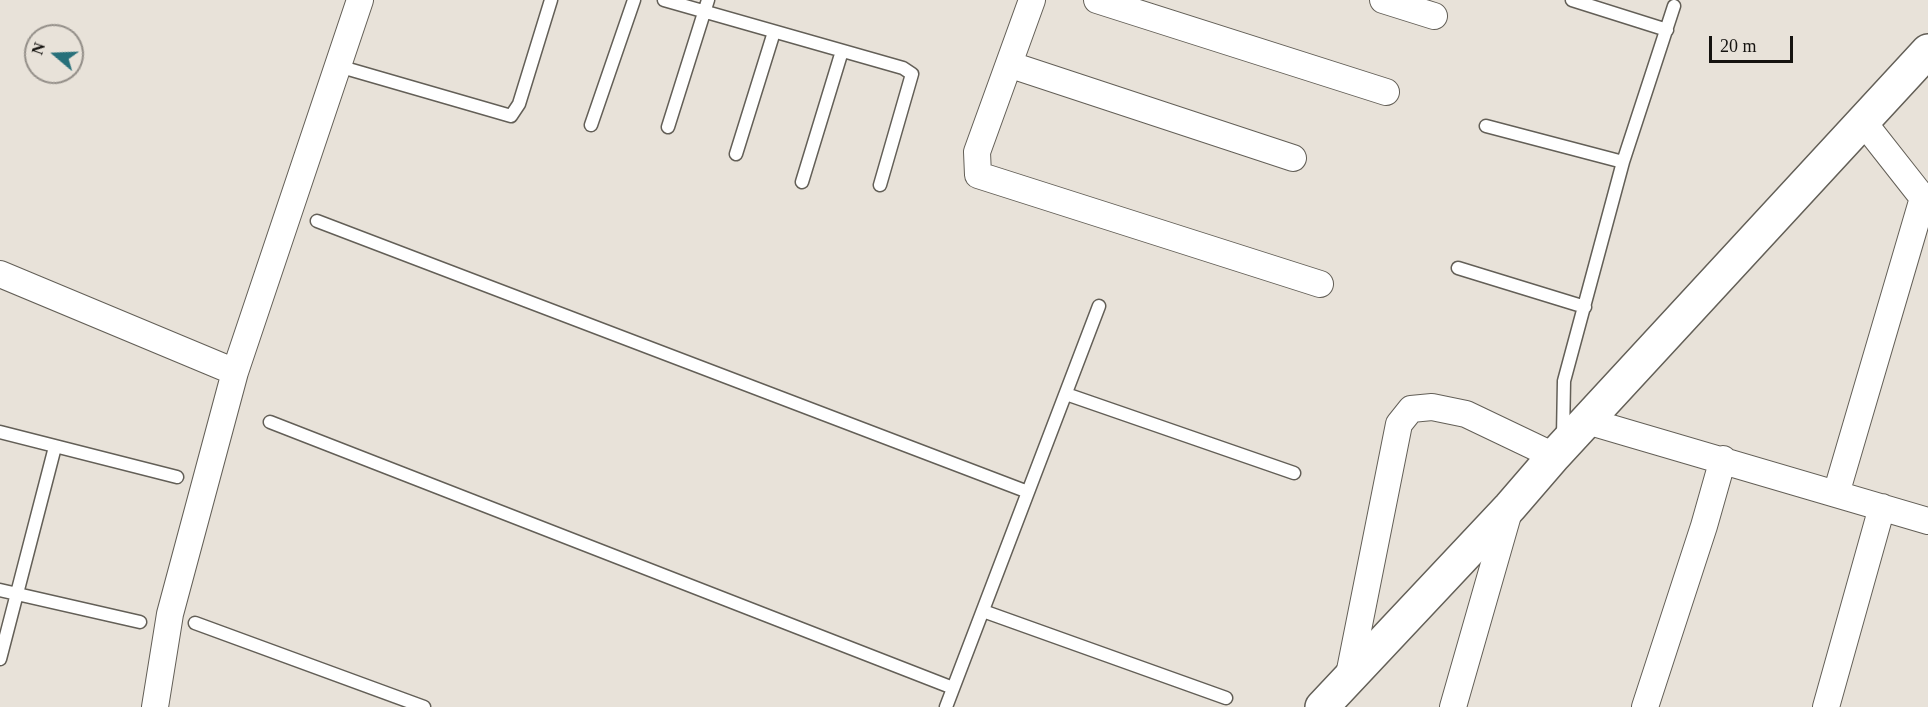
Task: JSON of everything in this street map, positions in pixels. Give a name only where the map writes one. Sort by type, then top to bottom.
[{"type":"street","points":[[155,707],[170,614],[235,372],[360,0]]},
{"type":"street","points":[[1032,0],[1011,65],[978,152],[978,175],[1320,284]]},
{"type":"street","points":[[1097,0],[1386,93]]},
{"type":"street","points":[[1383,0],[1434,16]]},
{"type":"street","points":[[1322,707],[1510,507],[1558,451],[1864,123],[1928,51]]},
{"type":"street","points":[[1011,65],[1293,158]]},
{"type":"street","points":[[1836,494],[1923,198],[1864,123]]},
{"type":"street","points":[[0,274],[235,372]]},
{"type":"street","points":[[1348,680],[1399,424],[1411,409],[1432,407],[1466,414],[1558,451]]},
{"type":"street","points":[[1587,421],[1723,459],[1928,521]]},
{"type":"street","points":[[1645,707],[1704,526],[1723,459]]},
{"type":"street","points":[[1453,707],[1510,507]]},
{"type":"street","points":[[1826,707],[1882,507]]},
{"type":"lane","points":[[338,66],[511,116],[519,104],[551,0]]},
{"type":"lane","points":[[591,125],[634,0]]},
{"type":"lane","points":[[664,0],[706,6],[774,32],[903,68],[912,74],[880,185]]},
{"type":"lane","points":[[1572,0],[1667,30]]},
{"type":"lane","points":[[668,127],[706,6]]},
{"type":"lane","points":[[1558,451],[1564,381],[1623,162],[1674,6]]},
{"type":"lane","points":[[736,154],[774,32]]},
{"type":"lane","points":[[802,182],[842,51]]},
{"type":"lane","points":[[1486,126],[1623,162]]},
{"type":"lane","points":[[316,221],[1028,492]]},
{"type":"lane","points":[[1458,268],[1585,307]]},
{"type":"lane","points":[[945,707],[1100,306]]},
{"type":"lane","points":[[1066,393],[1294,472]]},
{"type":"lane","points":[[270,423],[953,688]]},
{"type":"lane","points":[[0,432],[177,477]]},
{"type":"lane","points":[[0,659],[55,447]]},
{"type":"lane","points":[[0,590],[140,622]]},
{"type":"lane","points":[[983,611],[1226,698]]},
{"type":"lane","points":[[195,622],[424,707]]}]
